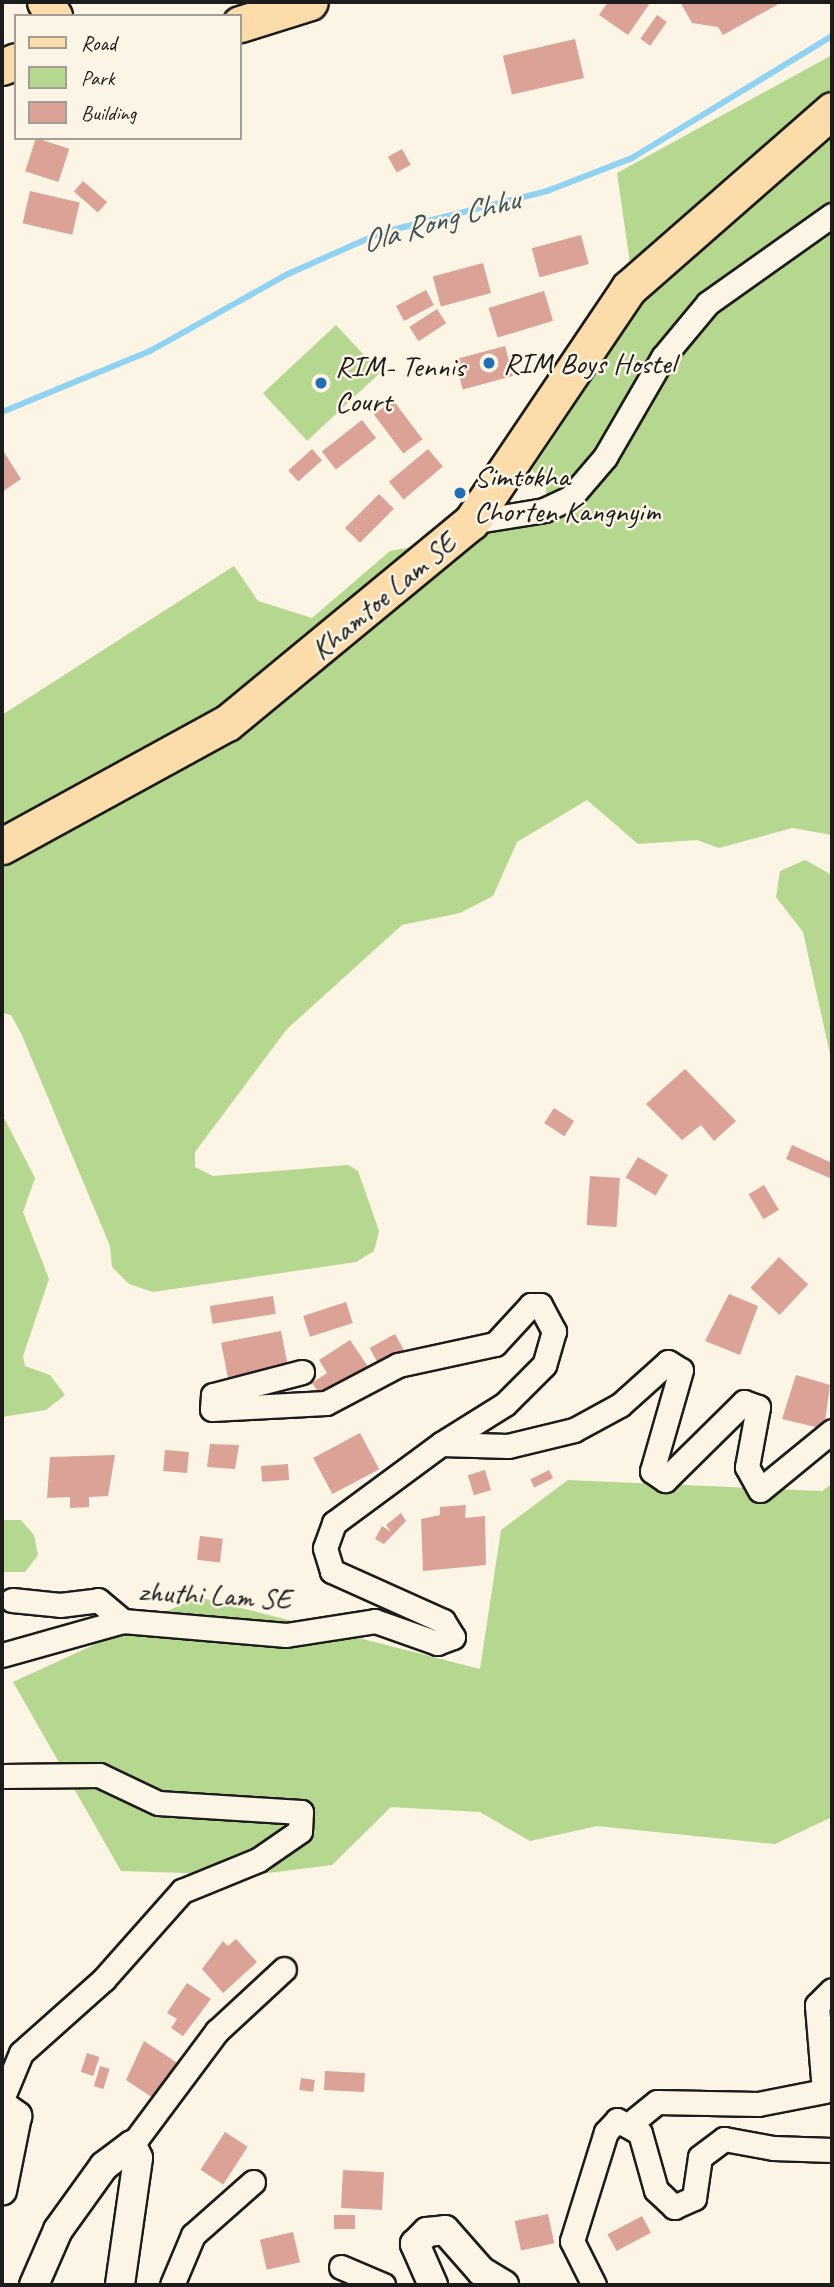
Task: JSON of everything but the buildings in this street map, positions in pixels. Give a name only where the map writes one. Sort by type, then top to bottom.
[{"type":"main road","points":[[242,23],[310,2]]},
{"type":"main road","name":"Khamtoe Lam SE","points":[[2,846],[227,723],[471,522],[629,288],[832,110]]},
{"type":"street","points":[[471,522],[544,510],[570,498],[605,457],[663,357],[708,303],[832,215]]},
{"type":"street","points":[[302,1372],[213,1395],[212,1409],[326,1403],[398,1365],[495,1343],[531,1305],[540,1305],[554,1331],[544,1365],[505,1404],[442,1444]]},
{"type":"street","points":[[442,1444],[508,1446],[574,1430],[620,1405],[668,1362],[681,1370],[652,1471],[665,1480],[744,1402],[758,1406],[747,1467],[760,1490],[832,1431]]},
{"type":"street","name":"zhuthi Lam SE","points":[[2,1655],[123,1621],[286,1634],[376,1621],[437,1643],[453,1637],[443,1621],[332,1571],[325,1548],[334,1523],[442,1444]]},
{"type":"street","points":[[12,1600],[60,1605],[98,1600],[123,1621]]},
{"type":"street","points":[[2,1776],[99,1775],[158,1803],[301,1812],[300,1831],[258,1860],[182,1891],[104,1979],[21,2053],[2,2099]]},
{"type":"street","points":[[34,2285],[58,2230],[104,2166],[132,2145],[217,2031],[284,1969]]},
{"type":"street","points":[[631,2123],[657,2102],[758,2104],[824,2091],[817,2005],[832,1990]]},
{"type":"street","points":[[2,2105],[17,2116],[2,2191]]},
{"type":"street","points":[[594,2285],[572,2241],[606,2132],[617,2120],[631,2123]]},
{"type":"street","points":[[631,2123],[656,2190],[674,2207],[694,2198],[700,2157],[724,2138],[773,2148],[832,2150]]},
{"type":"street","points":[[120,2285],[138,2158],[132,2145]]},
{"type":"street","points":[[172,2285],[192,2235],[253,2182]]},
{"type":"street","points":[[433,2285],[415,2244],[427,2232],[444,2230],[481,2271],[504,2285]]},
{"type":"street","points":[[341,2267],[383,2285]]},
{"type":"green space","points":[[832,55],[832,835],[792,828],[719,848],[697,840],[638,844],[587,800],[517,842],[493,896],[460,913],[402,925],[287,1029],[195,1152],[195,1167],[213,1176],[348,1165],[358,1171],[379,1231],[374,1251],[356,1262],[153,1292],[129,1284],[112,1267],[110,1246],[21,1033],[11,1015],[2,1013],[2,715],[234,566],[258,601],[312,618],[390,551],[546,522],[546,483],[532,470],[637,312],[617,173]]},
{"type":"green space","name":"RIM- Tennis Court","points":[[336,325],[380,373],[307,441],[263,393]]},
{"type":"green space","points":[[805,860],[832,875],[832,1063],[803,932],[776,897],[780,871]]},
{"type":"green space","points":[[2,1114],[35,1178],[23,1212],[49,1279],[23,1356],[25,1366],[50,1375],[65,1395],[46,1410],[2,1417]]},
{"type":"green space","points":[[568,1480],[822,1491],[832,1484],[832,1817],[775,1844],[597,1826],[530,1841],[480,1812],[391,1807],[332,1865],[252,1875],[121,1871],[13,1682],[198,1597],[480,1669],[501,1530]]},
{"type":"green space","points":[[2,1520],[21,1520],[34,1535],[38,1555],[25,1572],[2,1572]]},
{"type":"waterway","name":"Ola Rong Chhu","points":[[2,412],[150,351],[288,274],[380,233],[547,191],[632,158],[832,36]]},
{"type":"place","name":"RIM Boys Hostel","points":[[489,363]]},
{"type":"place","name":"RIM- Tennis Court","points":[[321,383]]},
{"type":"place","name":"Simtokha Chorten Kangnyim","points":[[460,493]]}]
